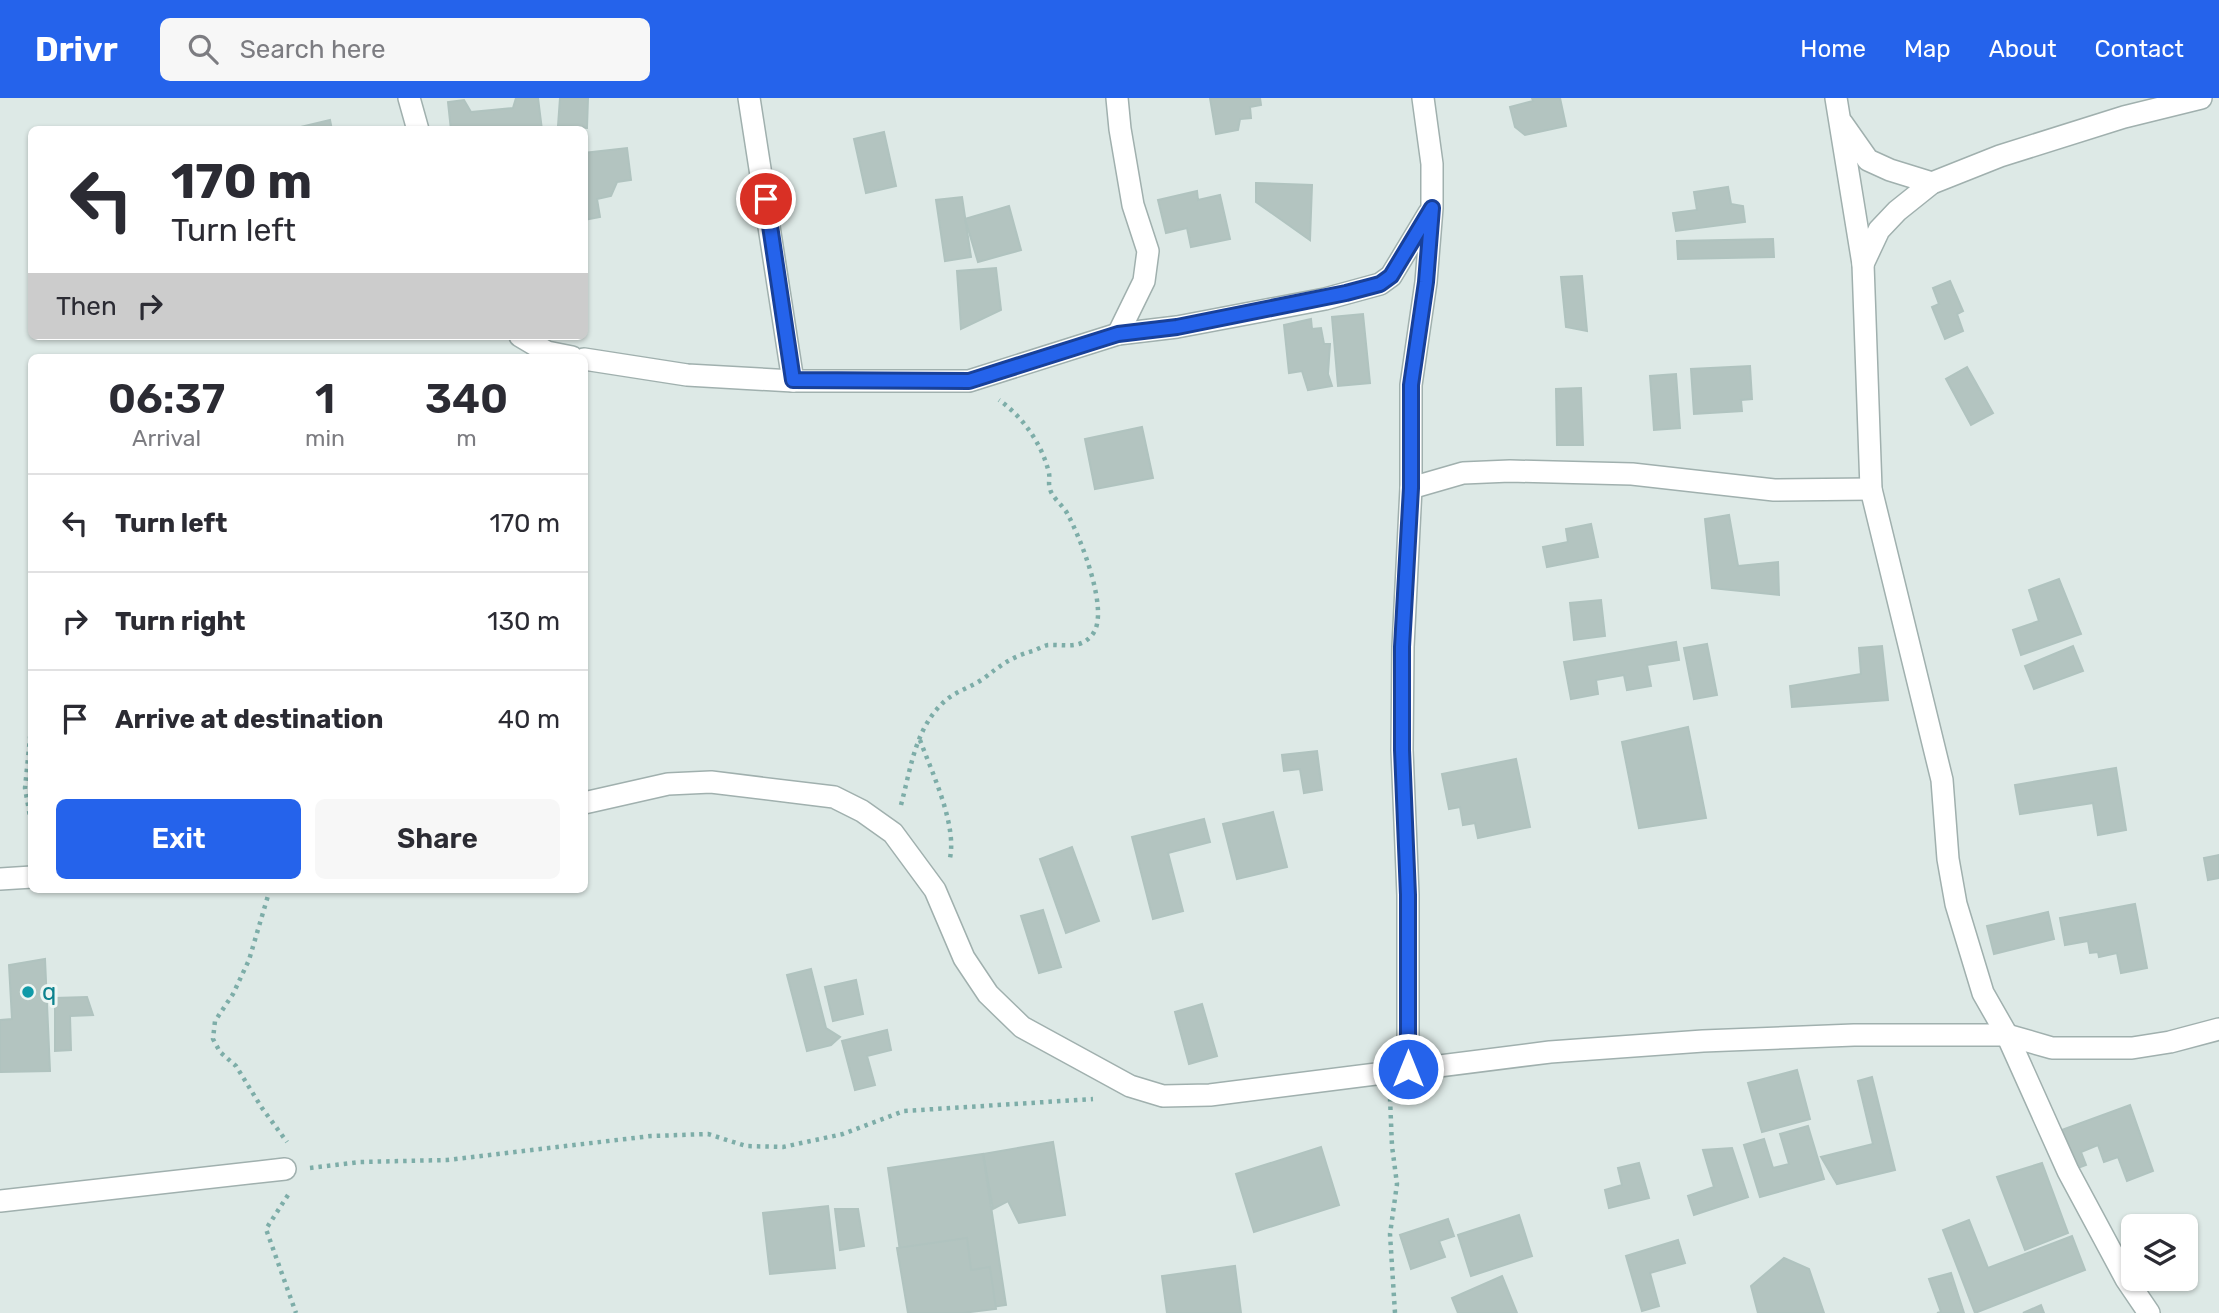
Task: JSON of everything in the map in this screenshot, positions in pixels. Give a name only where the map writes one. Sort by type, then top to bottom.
[{"type":"street","points":[[410,98],[417,126]]},
{"type":"street","points":[[749,98],[793,380]]},
{"type":"street","points":[[1117,98],[1133,205],[1148,251],[1144,281],[1118,334]]},
{"type":"street","points":[[1399,1071],[1408,895],[1402,750],[1402,647],[1411,488],[1411,385],[1426,282],[1432,208],[1432,164],[1423,98]]},
{"type":"street","points":[[1863,264],[1879,230],[1897,211],[1932,183],[2000,156],[2124,117],[2202,98]]},
{"type":"street","points":[[1838,108],[1868,160],[1932,183]]},
{"type":"street","points":[[1838,108],[1863,264],[1871,489],[1942,780],[1948,859],[1956,904],[1983,993],[2007,1035],[2068,1171],[2126,1279],[2149,1313]]},
{"type":"street","points":[[588,360],[687,375],[793,380],[969,381],[1118,334],[1177,327],[1325,299],[1380,284],[1391,276],[1432,208]]},
{"type":"street","points":[[527,340],[547,352],[557,354]]},
{"type":"street","points":[[1411,488],[1463,473],[1510,471],[1632,474],[1774,490],[1871,489]]},
{"type":"street","points":[[588,802],[668,784],[711,782],[834,797],[862,811],[893,833],[935,890],[964,958],[988,994],[1022,1027],[1130,1086],[1163,1096],[1210,1095],[1550,1052],[1703,1041],[1854,1035],[2007,1035],[2052,1048],[2132,1048],[2170,1042],[2219,1029]]},
{"type":"street","points":[[0,879],[28,877]]},
{"type":"street","points":[[0,1201],[291,1163]]},
{"type":"path","points":[[893,833],[909,765],[928,718],[948,698],[980,681],[1015,655],[1047,645],[1067,647],[1085,642],[1094,634],[1098,623],[1091,568],[1067,511],[1049,489],[1049,476],[1036,442],[1010,408],[969,381]]},
{"type":"path","points":[[919,739],[939,793],[953,849],[948,866],[935,890]]},
{"type":"path","points":[[28,758],[25,788],[28,805]]},
{"type":"path","points":[[269,893],[249,960],[233,994],[215,1021],[213,1039],[220,1052],[236,1066],[286,1141],[291,1163],[460,1158],[651,1136],[708,1135],[746,1146],[783,1147],[843,1134],[904,1111],[1086,1101],[1109,1096],[1130,1086]]},
{"type":"path","points":[[1395,1313],[1390,1234],[1397,1184],[1392,1146],[1399,1071]]},
{"type":"path","points":[[289,1194],[266,1229],[296,1313]]},
{"type":"building","points":[[516,98],[538,98],[542,126],[451,126],[448,102],[464,100],[471,112],[513,108]]},
{"type":"building","points":[[560,98],[588,98],[587,126],[558,126]]},
{"type":"building","points":[[1210,98],[1260,98],[1261,105],[1250,107],[1251,118],[1240,119],[1238,130],[1216,134]]},
{"type":"building","points":[[1532,98],[1560,98],[1566,126],[1525,135],[1515,127],[1510,107],[1533,101]]},
{"type":"building","points":[[330,120],[331,126],[305,126]]},
{"type":"building","points":[[884,132],[896,186],[866,193],[854,139]]},
{"type":"building","points":[[627,148],[631,180],[617,182],[611,196],[597,199],[600,217],[588,219],[588,153]]},
{"type":"building","points":[[1256,183],[1312,185],[1310,240],[1256,202]]},
{"type":"building","points":[[1728,187],[1731,204],[1743,206],[1745,222],[1676,231],[1673,213],[1697,210],[1694,192]]},
{"type":"building","points":[[1197,191],[1198,200],[1220,195],[1230,239],[1191,247],[1187,228],[1166,233],[1158,200]]},
{"type":"building","points":[[962,197],[971,257],[945,261],[936,200]]},
{"type":"building","points":[[1009,206],[1021,250],[978,262],[965,219]]},
{"type":"building","points":[[1773,239],[1774,257],[1678,259],[1677,241]]},
{"type":"building","points":[[996,268],[1001,310],[961,329],[957,271]]},
{"type":"building","points":[[1582,276],[1587,331],[1566,327],[1561,277]]},
{"type":"building","points":[[1950,281],[1963,311],[1957,314],[1963,331],[1945,339],[1932,307],[1939,304],[1933,288]]},
{"type":"building","points":[[1363,314],[1370,383],[1338,386],[1332,317]]},
{"type":"building","points":[[1311,319],[1312,329],[1321,328],[1324,344],[1330,344],[1328,374],[1332,386],[1308,390],[1302,371],[1289,373],[1284,325]]},
{"type":"building","points":[[1750,366],[1752,399],[1741,400],[1742,411],[1694,414],[1691,369]]},
{"type":"building","points":[[1967,367],[1993,413],[1971,425],[1946,379]]},
{"type":"building","points":[[1676,374],[1680,428],[1654,430],[1650,376]]},
{"type":"building","points":[[1581,388],[1583,445],[1557,445],[1556,389]]},
{"type":"building","points":[[1142,427],[1153,478],[1095,489],[1085,439]]},
{"type":"building","points":[[1729,515],[1738,566],[1778,562],[1779,595],[1712,588],[1705,519]]},
{"type":"building","points":[[1591,524],[1598,557],[1547,567],[1543,547],[1568,542],[1566,529]]},
{"type":"building","points":[[2059,579],[2081,634],[2021,655],[2013,630],[2039,621],[2029,590]]},
{"type":"building","points":[[1601,600],[1605,636],[1574,640],[1570,603]]},
{"type":"building","points":[[1676,642],[1679,660],[1647,665],[1651,686],[1627,690],[1624,675],[1596,680],[1598,694],[1571,699],[1564,662]]},
{"type":"building","points":[[1707,644],[1717,695],[1694,699],[1684,648]]},
{"type":"building","points":[[1882,646],[1888,700],[1792,707],[1790,686],[1861,674],[1859,648]]},
{"type":"building","points":[[2073,646],[2083,671],[2034,689],[2025,666]]},
{"type":"building","points":[[1688,727],[1706,818],[1639,828],[1622,742]]},
{"type":"building","points":[[1317,751],[1322,790],[1304,793],[1300,769],[1284,771],[1282,755]]},
{"type":"building","points":[[1516,759],[1530,827],[1478,838],[1475,823],[1463,825],[1460,807],[1449,809],[1442,774]]},
{"type":"building","points":[[2116,768],[2126,830],[2098,835],[2093,803],[2020,814],[2015,785]]},
{"type":"building","points":[[1273,812],[1287,867],[1237,879],[1223,824]]},
{"type":"building","points":[[1204,819],[1210,842],[1168,853],[1183,911],[1153,919],[1132,837]]},
{"type":"building","points":[[1072,847],[1099,921],[1066,933],[1040,859]]},
{"type":"building","points":[[2219,855],[2219,878],[2208,880],[2204,858]]},
{"type":"building","points":[[2135,904],[2147,968],[2121,973],[2117,953],[2099,957],[2098,952],[2090,953],[2088,941],[2065,945],[2060,918]]},
{"type":"building","points":[[1043,910],[1061,967],[1039,973],[1021,916]]},
{"type":"building","points":[[2048,912],[2054,939],[1994,954],[1987,926]]},
{"type":"building","name":"q","points":[[45,959],[50,1071],[0,1072],[0,1020],[12,1019],[9,965]]},
{"type":"building","points":[[811,969],[826,1028],[840,1037],[831,1045],[807,1051],[787,975]]},
{"type":"building","points":[[856,980],[863,1014],[833,1021],[825,987]]},
{"type":"building","points":[[87,997],[93,1015],[70,1016],[71,1050],[55,1051],[55,998]]},
{"type":"building","points":[[1202,1004],[1217,1056],[1189,1064],[1175,1012]]},
{"type":"building","points":[[887,1030],[891,1050],[867,1056],[875,1085],[855,1090],[842,1041]]},
{"type":"building","points":[[1797,1070],[1810,1119],[1762,1132],[1748,1083]]},
{"type":"building","points":[[1872,1077],[1895,1170],[1837,1184],[1821,1157],[1873,1144],[1858,1081]]},
{"type":"building","points":[[2130,1105],[2153,1171],[2127,1181],[2118,1157],[2104,1162],[2098,1145],[2081,1152],[2086,1165],[2070,1171],[2056,1132]]},
{"type":"building","points":[[1808,1126],[1824,1179],[1760,1197],[1744,1145],[1764,1139],[1773,1168],[1789,1164],[1780,1134]]},
{"type":"building","points":[[1053,1142],[1065,1215],[1019,1223],[1008,1201],[993,1209],[983,1154]]},
{"type":"building","points":[[1321,1147],[1339,1205],[1254,1232],[1236,1174]]},
{"type":"building","points":[[1732,1148],[1748,1197],[1694,1215],[1688,1196],[1714,1187],[1703,1150]]},
{"type":"building","points":[[983,1154],[1006,1305],[951,1313],[909,1313],[888,1168]]},
{"type":"building","points":[[1639,1163],[1649,1198],[1609,1208],[1605,1190],[1622,1185],[1618,1168]]},
{"type":"building","points":[[2042,1163],[2068,1233],[2025,1250],[1997,1177]]},
{"type":"building","points":[[828,1206],[835,1268],[770,1274],[763,1213]]},
{"type":"building","points":[[835,1209],[858,1209],[864,1246],[840,1250]]},
{"type":"building","points":[[1519,1215],[1532,1256],[1471,1276],[1458,1235]]},
{"type":"building","points":[[1448,1219],[1454,1236],[1439,1241],[1445,1257],[1411,1269],[1400,1235]]},
{"type":"building","points":[[1969,1220],[1988,1268],[2072,1236],[2085,1270],[1975,1313],[1943,1230]]},
{"type":"building","points":[[967,1238],[971,1270],[990,1267],[996,1309],[962,1313],[908,1313],[897,1248]]},
{"type":"building","points":[[1678,1240],[1685,1263],[1650,1273],[1659,1306],[1642,1311],[1626,1256]]},
{"type":"building","points":[[1784,1258],[1809,1269],[1824,1313],[1758,1313],[1751,1286]]},
{"type":"building","points":[[1235,1266],[1241,1313],[1167,1313],[1162,1276]]},
{"type":"building","points":[[1951,1273],[1964,1313],[1937,1313],[1941,1312],[1929,1279]]},
{"type":"building","points":[[1502,1276],[1517,1313],[1458,1313],[1452,1298]]},
{"type":"building","points":[[2041,1305],[2044,1313],[2023,1313]]},
{"type":"place","name":"q","points":[[28,992]]},
{"type":"route","points":[[766,199],[793,380],[969,381],[1118,334],[1177,327],[1325,299],[1380,284],[1391,276],[1432,208],[1426,282],[1411,385],[1411,488],[1402,647],[1402,750],[1408,895],[1408,1069]]}]
